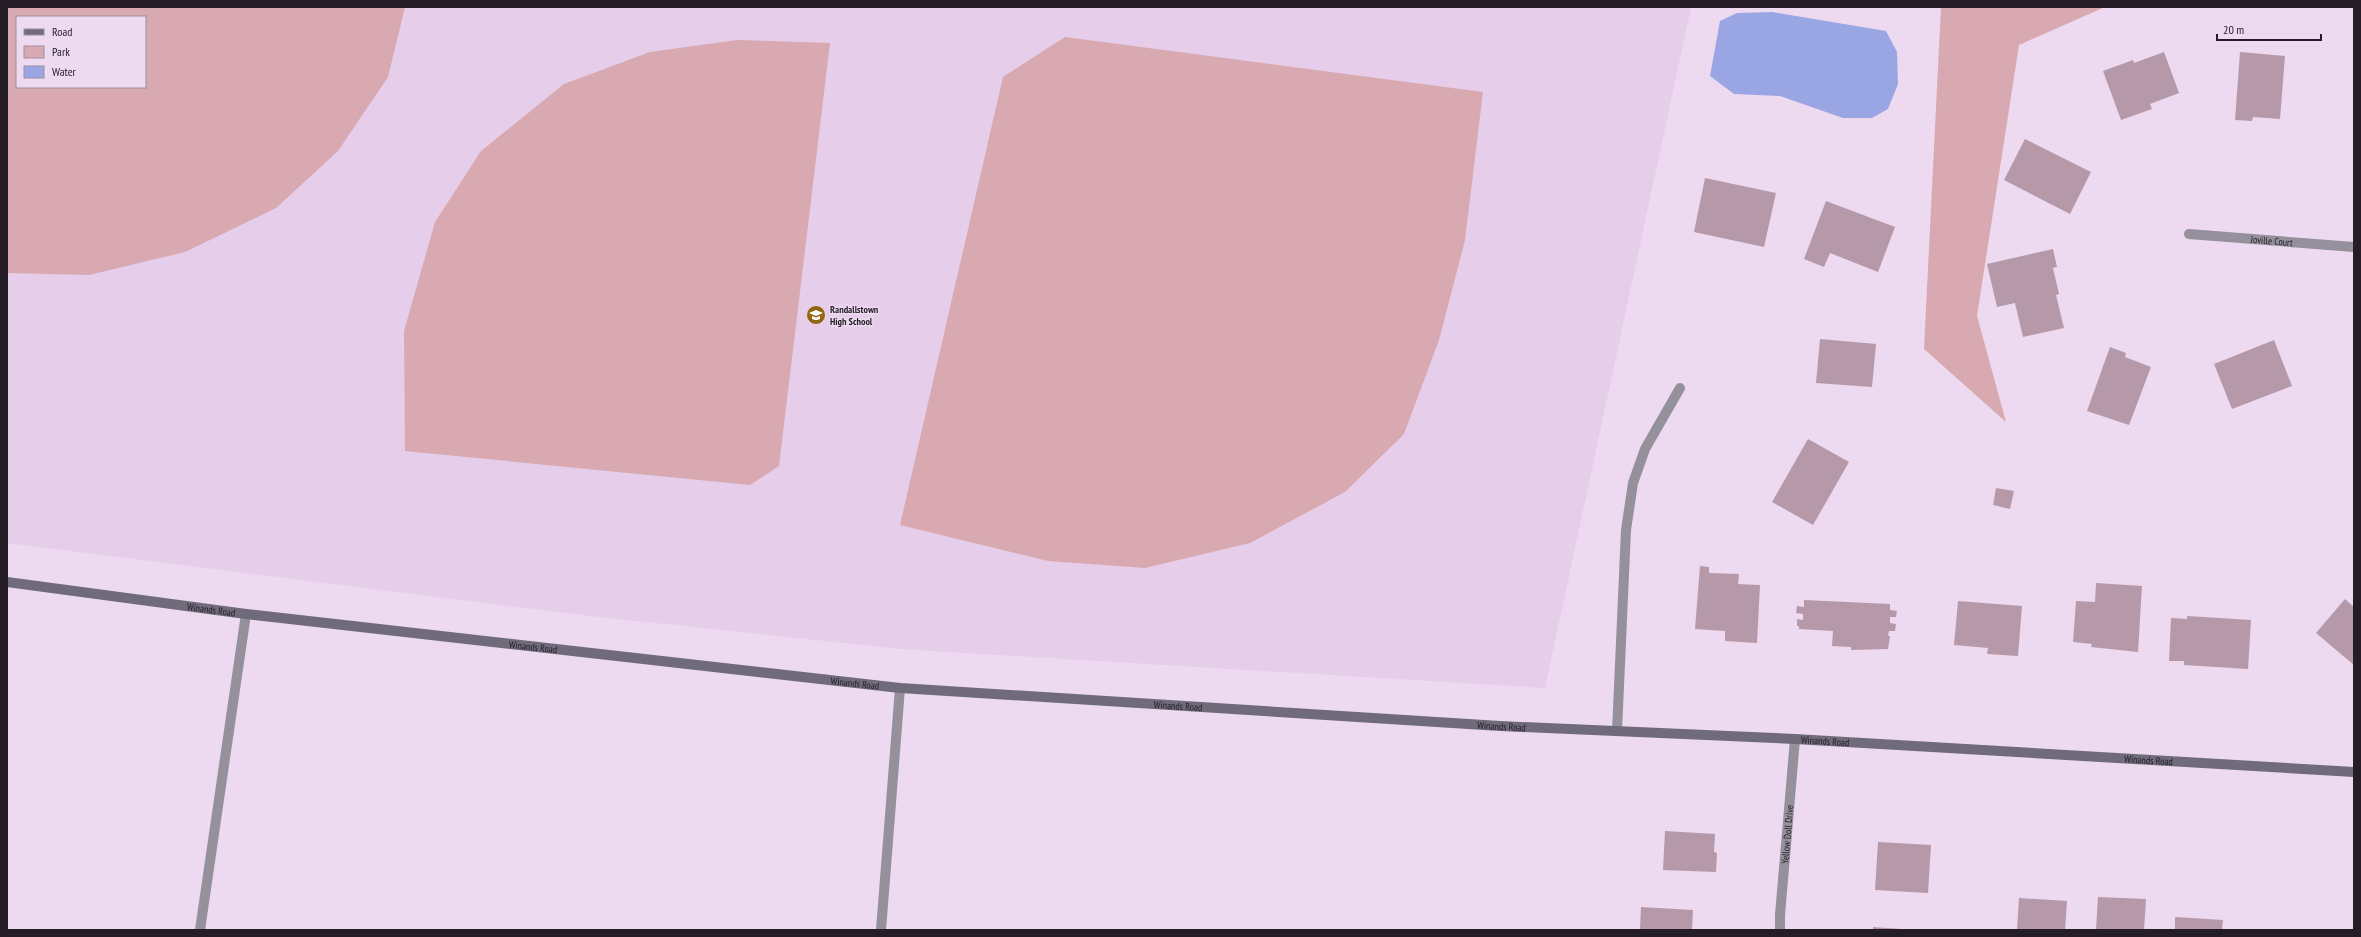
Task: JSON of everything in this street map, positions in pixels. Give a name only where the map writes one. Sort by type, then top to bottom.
[{"type":"street","name":"Joville Court","points":[[2189,234],[2354,247]]},
{"type":"street","points":[[1617,731],[1626,530],[1633,483],[1645,449],[1680,388]]},
{"type":"street","name":"Winands Road","points":[[7,582],[246,614],[900,688],[1500,726],[1796,739],[2354,772]]},
{"type":"street","points":[[200,930],[246,614]]},
{"type":"street","points":[[881,930],[900,688]]},
{"type":"street","name":"Yellow Doll Drive","points":[[1780,930],[1780,915],[1796,739]]},
{"type":"shaded area","name":"Randallstown High School","points":[[7,7],[1691,7],[1545,688],[900,649],[599,617],[7,543]]},
{"type":"green space","points":[[7,7],[405,7],[388,77],[338,151],[276,208],[185,252],[89,275],[7,273]]},
{"type":"green space","points":[[1941,7],[2105,7],[2019,45],[1977,316],[2006,422],[1924,349]]},
{"type":"green space","points":[[1065,37],[1483,92],[1465,240],[1439,340],[1404,434],[1345,492],[1250,543],[1145,568],[1048,561],[900,525],[1003,77]]},
{"type":"green space","points":[[737,40],[830,43],[779,466],[750,485],[405,451],[404,331],[435,222],[481,151],[564,84],[650,52]]},
{"type":"water","points":[[1772,12],[1886,31],[1897,52],[1898,84],[1888,109],[1872,118],[1843,118],[1780,96],[1734,94],[1710,76],[1720,21],[1737,13]]},
{"type":"building","points":[[2164,52],[2179,93],[2150,104],[2152,109],[2121,120],[2103,71],[2133,60],[2134,63]]},
{"type":"building","points":[[2240,52],[2285,56],[2280,119],[2253,117],[2252,121],[2235,120]]},
{"type":"building","points":[[2025,139],[2091,172],[2070,214],[2004,180]]},
{"type":"building","points":[[1705,178],[1776,193],[1764,247],[1694,232]]},
{"type":"building","points":[[1826,201],[1895,227],[1878,272],[1830,253],[1824,267],[1804,259]]},
{"type":"building","points":[[2053,249],[2057,267],[2053,268],[2059,294],[2056,295],[2064,328],[2023,337],[2015,303],[1997,307],[1987,264]]},
{"type":"building","points":[[1820,339],[1876,344],[1872,387],[1816,383]]},
{"type":"building","points":[[2274,340],[2292,386],[2232,409],[2214,364]]},
{"type":"building","points":[[2110,347],[2126,353],[2125,357],[2151,367],[2129,425],[2087,411]]},
{"type":"building","points":[[1808,439],[1849,462],[1813,525],[1772,502]]},
{"type":"building","points":[[1996,488],[2014,491],[2010,509],[1993,505]]},
{"type":"building","points":[[1700,566],[1709,567],[1709,573],[1739,574],[1738,584],[1760,585],[1757,643],[1725,641],[1725,631],[1695,629]]},
{"type":"building","points":[[2096,583],[2142,586],[2138,652],[2091,647],[2092,644],[2073,642],[2076,601],[2095,602]]},
{"type":"building","points":[[2345,599],[2354,607],[2354,665],[2316,633]]},
{"type":"building","points":[[1804,600],[1890,604],[1890,610],[1897,611],[1896,617],[1890,617],[1890,623],[1896,624],[1895,631],[1889,631],[1888,636],[1890,636],[1888,649],[1851,650],[1851,647],[1832,646],[1833,631],[1799,629],[1799,626],[1797,626],[1797,619],[1803,620],[1803,614],[1796,613],[1797,606],[1804,607]]},
{"type":"building","points":[[1958,601],[2022,606],[2018,656],[1987,654],[1988,648],[1954,645]]},
{"type":"building","points":[[2187,616],[2251,620],[2248,669],[2184,665],[2184,661],[2169,661],[2171,618],[2187,619]]},
{"type":"building","points":[[1665,831],[1715,834],[1714,852],[1717,853],[1716,872],[1663,870]]},
{"type":"building","points":[[1878,842],[1931,845],[1928,893],[1875,890]]},
{"type":"building","points":[[2098,897],[2146,899],[2144,930],[2096,930]]},
{"type":"building","points":[[2019,898],[2067,901],[2065,930],[2017,930]]},
{"type":"building","points":[[1641,907],[1693,910],[1692,930],[1640,930]]},
{"type":"building","points":[[2175,917],[2223,920],[2222,930],[2175,930]]},
{"type":"building","points":[[1873,927],[1901,929],[1901,930],[1873,930]]},
{"type":"place","name":"Randallstown High School","points":[[816,315]]}]
